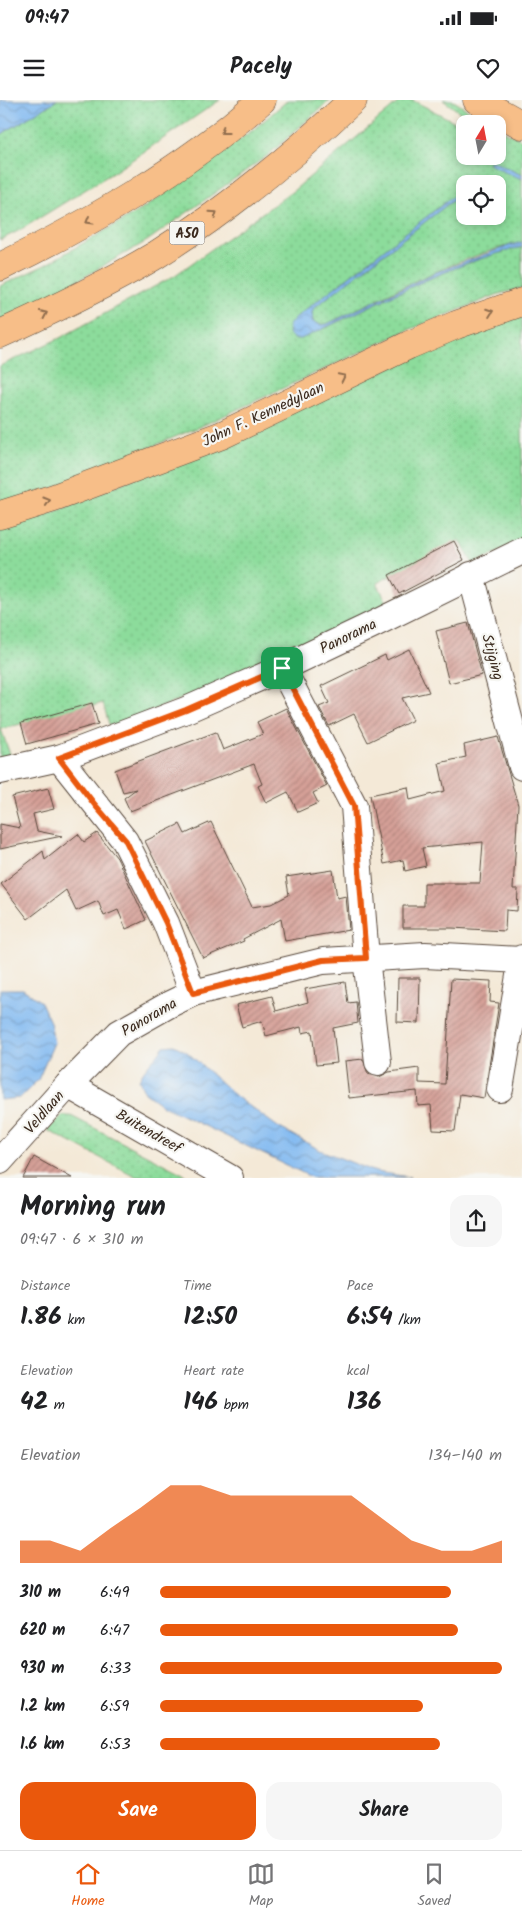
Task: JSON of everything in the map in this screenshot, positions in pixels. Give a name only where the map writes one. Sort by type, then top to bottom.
[{"type":"highway","points":[[0,267],[84,223],[132,195],[191,156],[262,100]]},
{"type":"highway","name":"A50","points":[[0,334],[57,308],[155,255],[277,168],[353,100]]},
{"type":"highway","points":[[477,100],[522,125]]},
{"type":"highway","name":"John F. Kennedylaan","points":[[0,515],[54,498],[222,435],[409,345],[456,325],[522,302]]},
{"type":"street","name":"Panorama","points":[[0,771],[59,758],[186,710],[282,668],[522,551]]},
{"type":"street","name":"Stijging","points":[[471,575],[522,767]]},
{"type":"street","points":[[282,668],[354,806],[366,958],[378,1062]]},
{"type":"street","points":[[59,758],[95,805],[126,841],[166,923],[193,993]]},
{"type":"street","name":"Panorama","points":[[68,1084],[119,1033],[193,993],[323,960],[425,955],[522,959],[500,1089]]},
{"type":"street","name":"Veldlaan","points":[[0,1161],[68,1084]]},
{"type":"street","name":"Buitendreef","points":[[68,1084],[230,1178]]},
{"type":"green space","points":[[57,100],[220,100],[114,172],[20,230],[0,240],[0,135]]},
{"type":"green space","points":[[288,100],[330,100],[268,155],[147,241],[47,298],[0,320],[0,286],[45,265],[141,210],[253,130]]},
{"type":"green space","points":[[401,100],[412,100],[456,122],[456,165],[499,165],[522,179],[522,242],[472,257],[447,267],[327,324],[321,325],[313,322],[312,312],[315,307],[456,198],[456,225],[506,225],[506,175],[456,175],[456,194],[295,318],[325,328],[397,293],[446,272],[471,262],[522,247],[522,288],[499,294],[406,331],[206,424],[51,489],[0,503],[0,366],[60,338],[174,276],[293,191]]},
{"type":"green space","points":[[443,100],[452,100],[476,115],[464,115]]},
{"type":"green space","points":[[506,132],[522,140],[522,175],[501,165],[506,165]]},
{"type":"green space","points":[[522,317],[522,541],[473,564],[460,540],[377,583],[390,608],[338,635],[110,728],[103,703],[1,729],[12,760],[0,762],[0,529],[57,511],[415,357],[501,322]]},
{"type":"green space","points":[[62,1116],[71,1116],[189,1177],[137,1177],[47,1130]]},
{"type":"water","points":[[0,100],[57,100],[0,135]]},
{"type":"water","points":[[491,165],[501,165],[522,175],[522,179]]},
{"type":"water","points":[[456,194],[456,198],[315,307],[312,312],[313,322],[321,325],[327,324],[434,273],[522,242],[522,247],[465,264],[437,275],[301,339],[294,339],[288,333],[289,325],[295,318]]},
{"type":"water","points":[[0,989],[23,989],[41,1002],[50,1022],[54,1043],[38,1080],[20,1098],[0,1100]]},
{"type":"water","points":[[174,1045],[187,1052],[237,1097],[278,1127],[320,1150],[376,1172],[410,1177],[311,1177],[163,1106],[145,1093],[139,1080],[164,1046]]},
{"type":"building","points":[[454,541],[464,560],[399,594],[389,575]]},
{"type":"building","points":[[468,623],[482,675],[449,683],[436,631]]},
{"type":"building","points":[[409,649],[429,692],[402,698],[413,720],[368,742],[354,714],[329,726],[319,707],[329,703],[321,686],[385,655],[387,660]]},
{"type":"building","points":[[92,703],[98,724],[27,744],[21,723]]},
{"type":"building","points":[[286,708],[327,786],[313,793],[318,803],[298,812],[288,792],[266,803],[258,786],[262,784],[254,764],[130,811],[124,798],[136,789],[123,792],[115,770],[216,732],[223,750],[263,734],[257,722]]},
{"type":"building","points":[[498,737],[518,805],[513,889],[518,889],[517,911],[506,910],[505,931],[403,928],[403,906],[424,906],[424,883],[480,883],[483,842],[422,848],[426,866],[405,871],[403,860],[384,864],[370,795],[408,787],[410,800],[445,791],[439,763],[466,757],[464,745]]},
{"type":"building","points":[[48,788],[54,809],[33,814],[37,831],[62,836],[0,849],[0,824],[20,828],[12,797]]},
{"type":"building","points":[[211,822],[252,907],[271,904],[289,895],[286,877],[333,870],[337,898],[346,896],[349,930],[285,941],[281,919],[243,939],[244,941],[203,958],[145,841],[180,824],[185,834]]},
{"type":"building","points":[[97,833],[117,858],[146,920],[126,929],[118,910],[104,916],[98,901],[76,911],[66,890],[28,919],[1,884],[43,851],[45,860],[78,834],[84,842]]},
{"type":"building","points":[[398,978],[420,978],[419,1023],[397,1022]]},
{"type":"building","points":[[451,979],[491,981],[490,1002],[499,1003],[484,1098],[460,1094],[455,1131],[433,1130],[431,1105],[418,1106],[417,1091],[349,1098],[345,1061],[363,1059],[368,1074],[379,1077],[389,1072],[419,1068],[419,1083],[445,1084]]},
{"type":"building","points":[[345,982],[348,1003],[356,1002],[358,1023],[333,1028],[337,1063],[316,1065],[312,1031],[302,1033],[301,1027],[266,1036],[262,1021],[242,1027],[236,1005],[272,996],[276,1011],[308,1002],[305,989]]},
{"type":"building","points":[[34,1157],[72,1178],[23,1178]]},
{"type":"route","points":[[282,668],[354,806],[366,958],[323,960],[193,993],[166,923],[126,841],[95,805],[59,758],[186,710],[282,668]]}]
